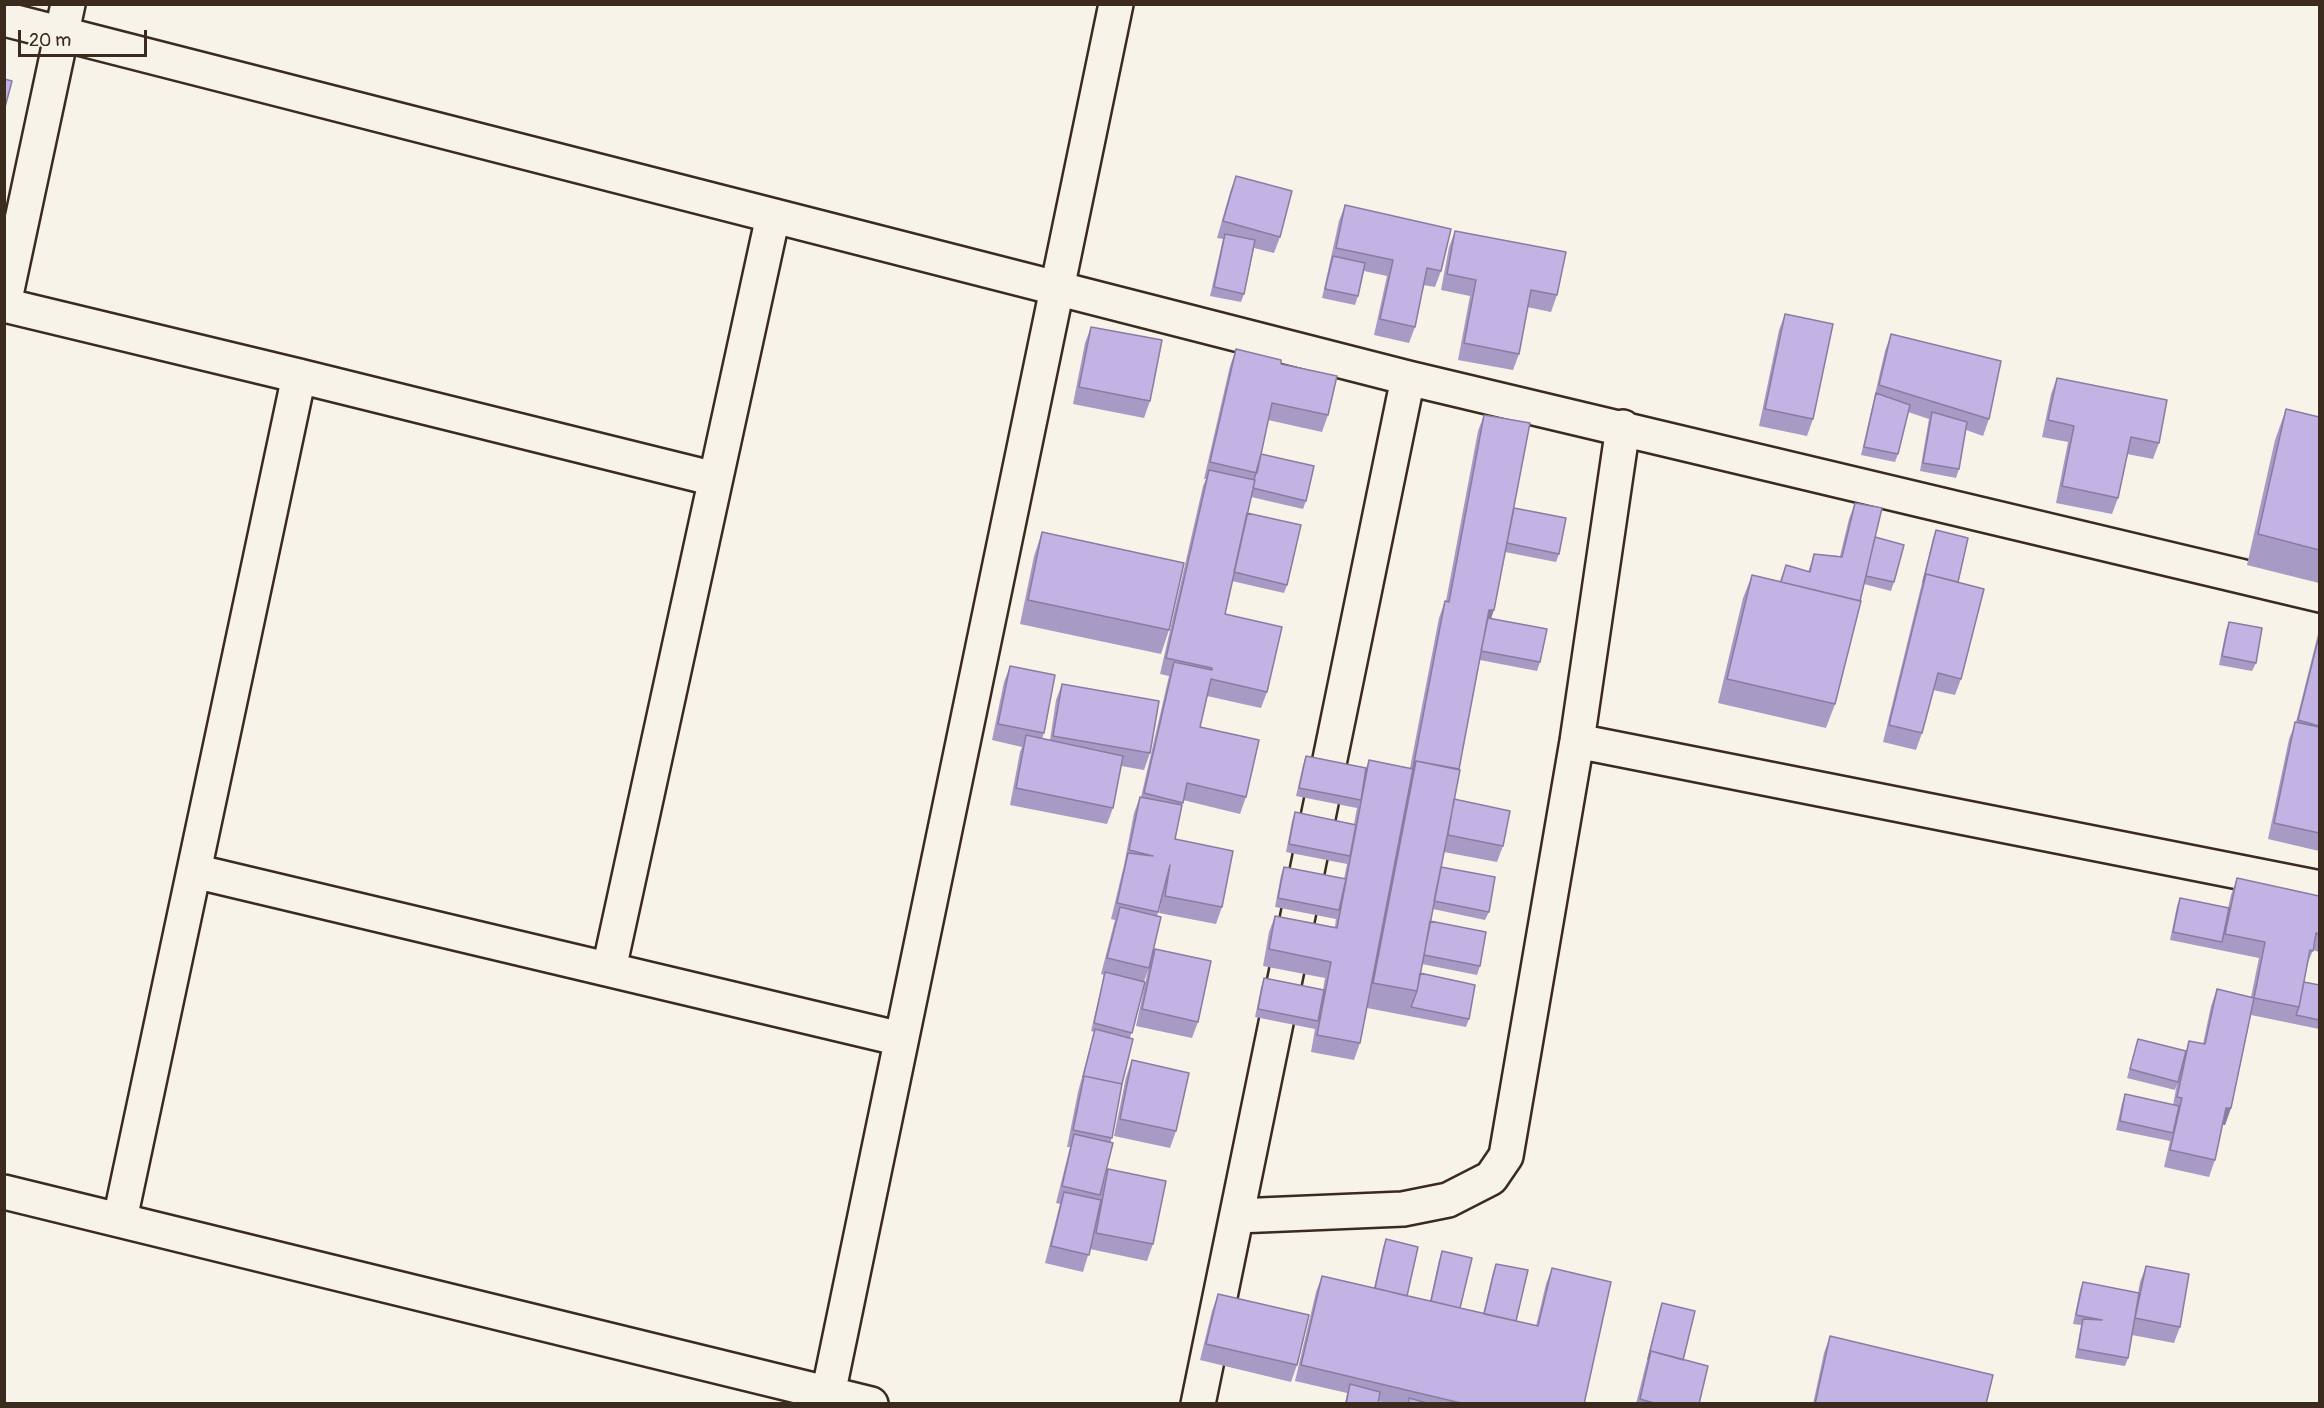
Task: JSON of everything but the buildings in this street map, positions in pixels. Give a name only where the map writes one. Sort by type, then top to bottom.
[{"type":"street","points":[[827,1398],[1116,4]]},
{"type":"street","points":[[4,19],[64,20],[773,216],[1057,289],[1408,378],[2319,595]]},
{"type":"street","points":[[64,20],[4,304],[715,479]]},
{"type":"street","points":[[609,969],[773,216]]},
{"type":"street","points":[[120,1219],[299,376]]},
{"type":"street","points":[[1198,1404],[1408,378]]},
{"type":"street","points":[[1237,1216],[1403,1209],[1448,1200],[1491,1178],[1506,1156],[1577,741],[1623,428]]},
{"type":"street","points":[[1577,741],[2319,888]]},
{"type":"street","points":[[194,871],[901,1039]]},
{"type":"street","points":[[4,1192],[120,1219],[827,1398],[872,1404]]}]
